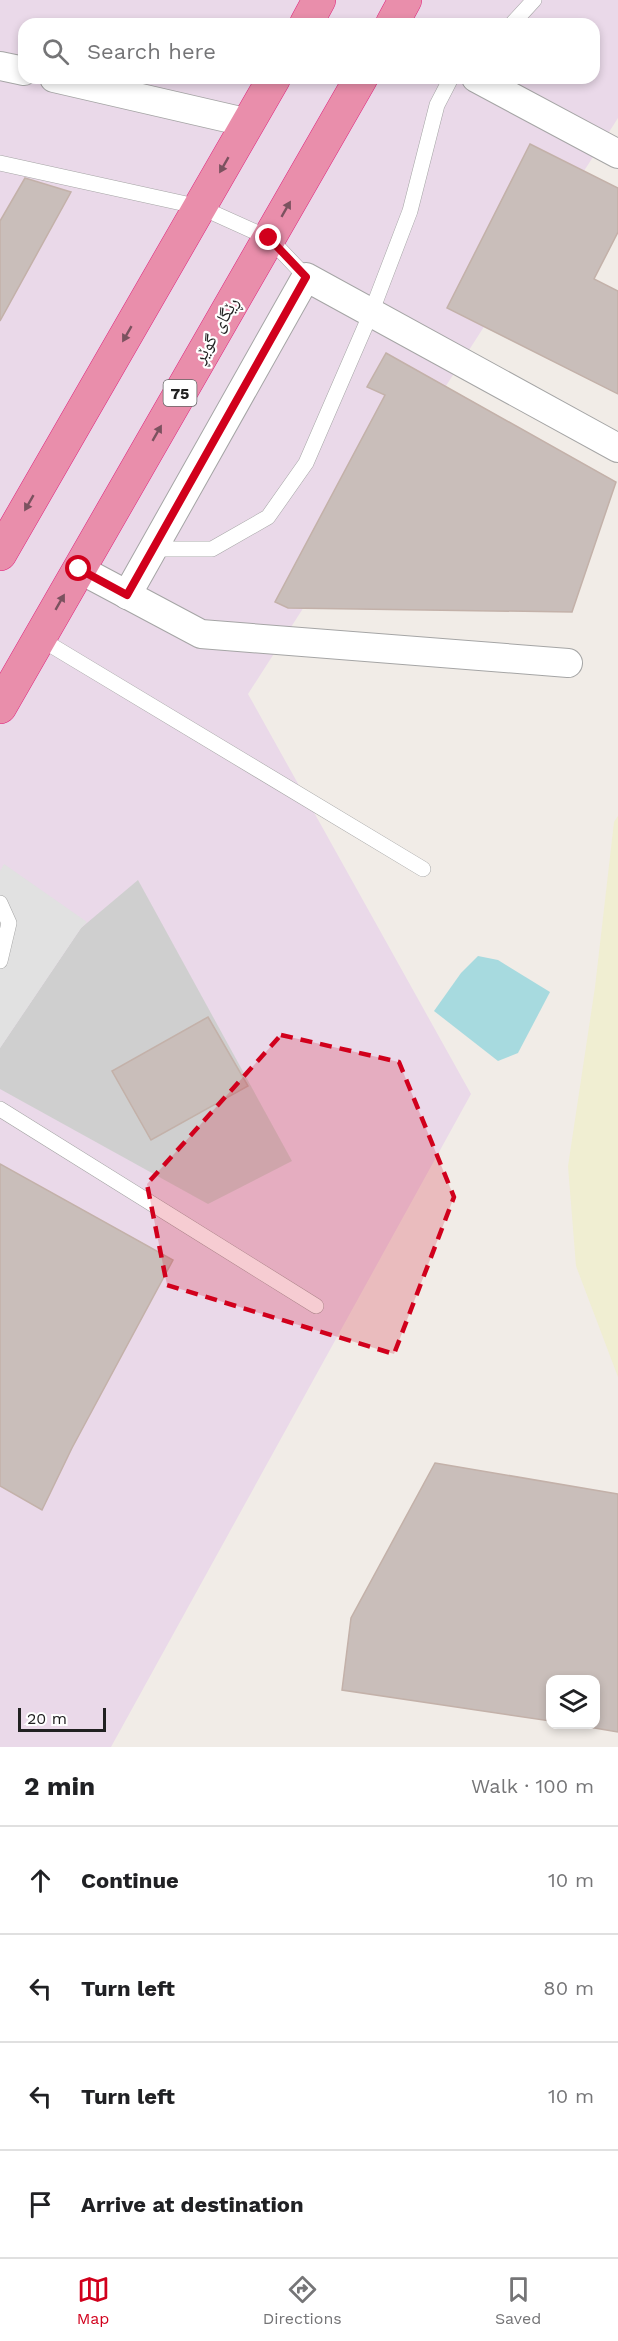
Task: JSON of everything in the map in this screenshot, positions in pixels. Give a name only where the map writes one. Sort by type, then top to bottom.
[{"type":"highway","points":[[309,18],[319,0]]},
{"type":"highway","points":[[395,18],[405,0]]},
{"type":"highway","points":[[0,554],[271,84]]},
{"type":"highway","name":"ڕێگای گوێڕ","points":[[0,707],[357,84]]},
{"type":"street","points":[[0,66],[18,70]]},
{"type":"street","points":[[80,84],[249,123]]},
{"type":"street","points":[[487,84],[618,154]]},
{"type":"street","points":[[127,595],[306,277],[618,447]]},
{"type":"street","points":[[79,569],[201,634],[568,663]]},
{"type":"lane","points":[[518,18],[534,0]]},
{"type":"lane","points":[[153,549],[212,549],[268,517],[306,463],[371,313],[410,211],[437,105],[449,84]]},
{"type":"lane","points":[[0,163],[200,207],[269,238],[306,277]]},
{"type":"lane","points":[[39,638],[423,869]]},
{"type":"lane","points":[[0,903],[9,923],[0,961]]},
{"type":"lane","points":[[0,1109],[315,1305]]},
{"type":"highlighted area","points":[[281,1035],[399,1062],[454,1197],[394,1354],[167,1285],[147,1184]]},
{"type":"shaded area","points":[[0,0],[618,0],[618,118],[248,694],[471,1094],[111,1747],[0,1747]]},
{"type":"shaded area","points":[[618,816],[618,1377],[576,1266],[568,1166],[595,987],[614,822]]},
{"type":"shaded area","points":[[4,864],[87,922],[0,1048],[0,871]]},
{"type":"shaded area","points":[[138,880],[292,1161],[208,1204],[0,1089],[0,1048],[81,928]]},
{"type":"water","points":[[478,956],[498,960],[550,992],[518,1053],[498,1061],[434,1011],[461,973]]},
{"type":"building","points":[[530,144],[618,188],[618,232],[594,279],[618,291],[618,394],[447,308]]},
{"type":"building","points":[[25,178],[71,192],[0,321],[0,221]]},
{"type":"building","points":[[386,353],[616,482],[572,612],[288,608],[275,602],[385,395],[367,387]]},
{"type":"building","points":[[208,1017],[248,1086],[151,1140],[112,1071]]},
{"type":"building","points":[[0,1164],[173,1260],[72,1448],[42,1510],[0,1486]]},
{"type":"building","points":[[435,1463],[618,1494],[618,1732],[600,1729],[600,1675],[546,1675],[546,1720],[342,1690],[351,1618]]},
{"type":"route","points":[[79,569],[127,595],[306,277],[269,238]]}]
